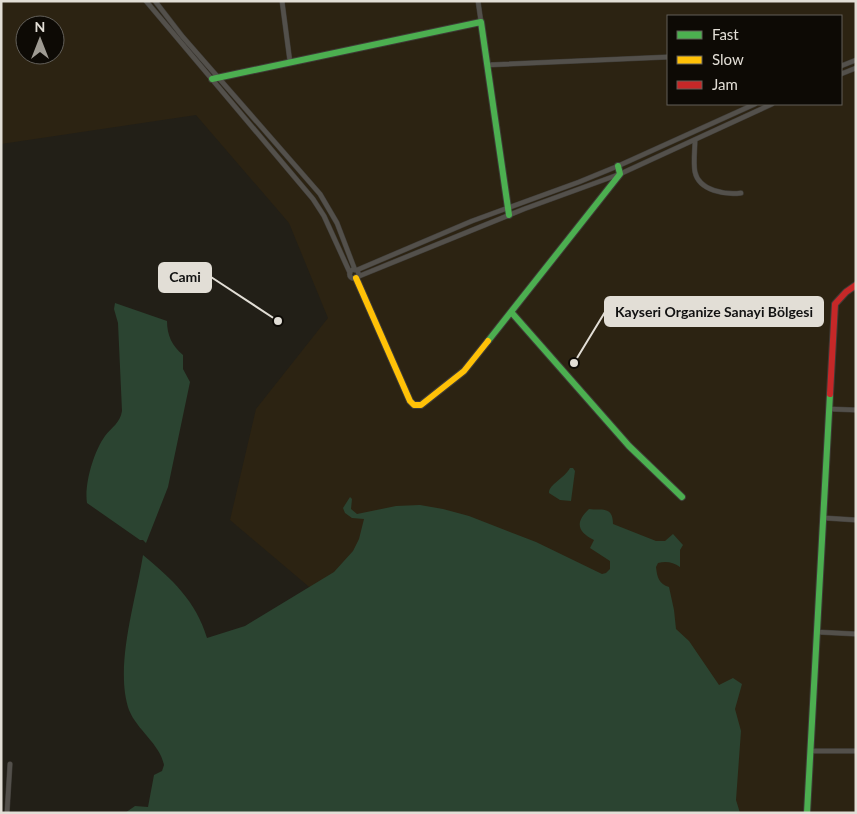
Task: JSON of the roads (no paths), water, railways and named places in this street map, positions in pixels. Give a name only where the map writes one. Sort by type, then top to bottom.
[{"type":"street","points":[[146,1],[320,194],[336,224],[355,274],[410,401],[416,406],[428,401],[464,371],[512,313],[620,174]]},
{"type":"street","points":[[155,1],[313,198],[355,274]]},
{"type":"street","points":[[282,1],[290,62]]},
{"type":"street","points":[[478,1],[509,212]]},
{"type":"street","points":[[215,78],[481,22]]},
{"type":"street","points":[[487,65],[667,57]]},
{"type":"street","points":[[842,66],[856,60]]},
{"type":"street","points":[[842,74],[856,68]]},
{"type":"street","points":[[355,274],[618,166],[753,105]]},
{"type":"street","points":[[355,274],[472,221],[509,212],[620,174],[770,105]]},
{"type":"street","points":[[695,140],[695,171],[699,180],[719,192],[741,193]]},
{"type":"street","points":[[618,166],[620,174]]},
{"type":"street","points":[[807,813],[825,518],[835,304],[846,292],[856,285]]},
{"type":"street","points":[[846,292],[856,292]]},
{"type":"street","points":[[512,313],[629,446],[682,497]]},
{"type":"street","points":[[830,409],[856,410]]},
{"type":"street","points":[[825,518],[856,520]]},
{"type":"street","points":[[817,632],[856,634]]},
{"type":"street","points":[[810,751],[856,751]]},
{"type":"street","points":[[7,813],[10,764]]},
{"type":"place","name":"Cami","points":[[278,321]]},
{"type":"place","name":"Kayseri Organize Sanayi Bölgesi","points":[[574,363]]}]
